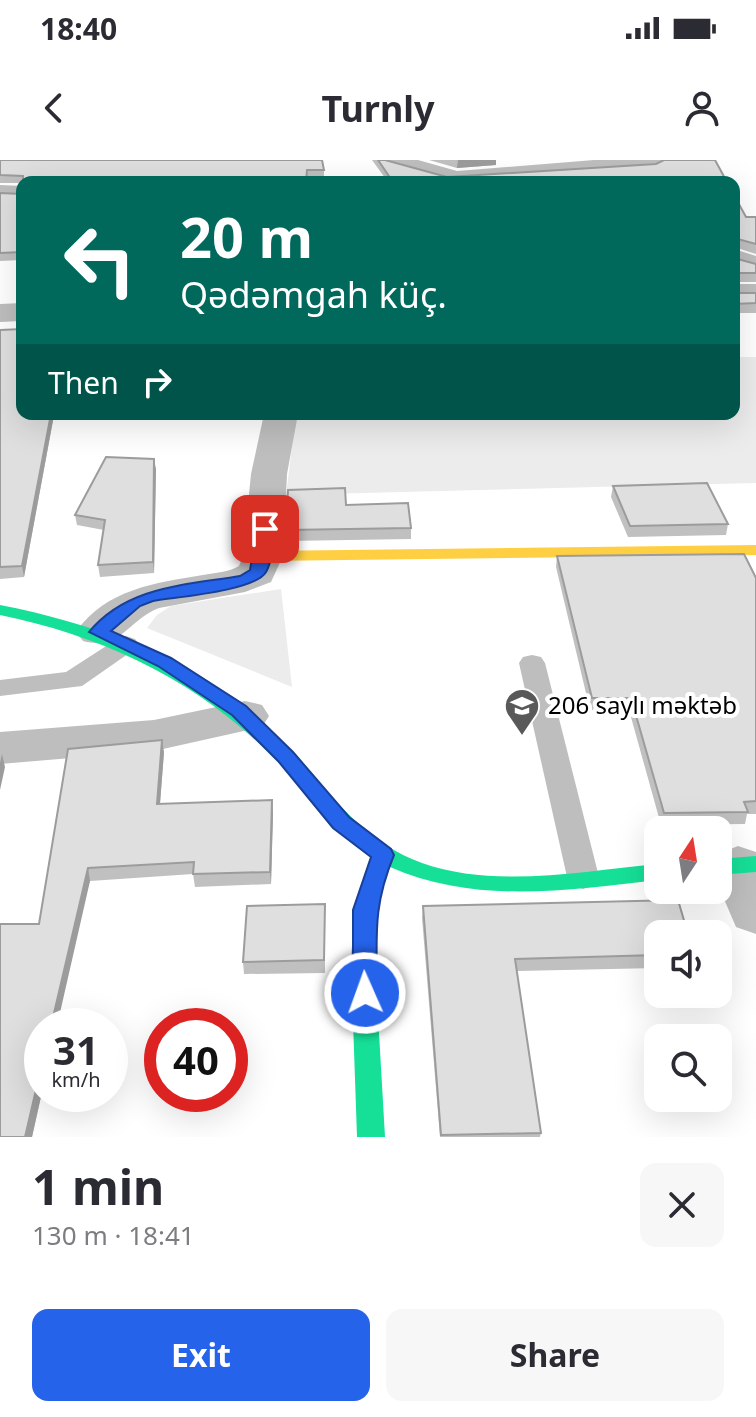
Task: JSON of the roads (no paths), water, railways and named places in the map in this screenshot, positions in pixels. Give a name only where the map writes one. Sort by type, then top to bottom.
[{"type":"street","points":[[394,160],[450,176]]},
{"type":"street","points":[[482,176],[500,172],[655,163]]},
{"type":"street","points":[[112,638],[134,603],[149,597],[245,580],[257,573],[263,556],[269,474],[280,420]]},
{"type":"street","points":[[263,556],[756,550]]},
{"type":"street","points":[[0,610],[46,618],[112,638],[177,669],[245,716],[286,757],[341,822],[383,855],[417,870],[460,879],[529,881],[644,873]]},
{"type":"street","points":[[0,748],[203,730],[245,716]]},
{"type":"street","points":[[371,1137],[363,963],[365,910],[383,855]]},
{"type":"lane","points":[[0,688],[73,680],[112,638]]},
{"type":"lane","points":[[532,663],[583,877]]},
{"type":"place","name":"206 saylı məktəb","points":[[522,737]]}]
